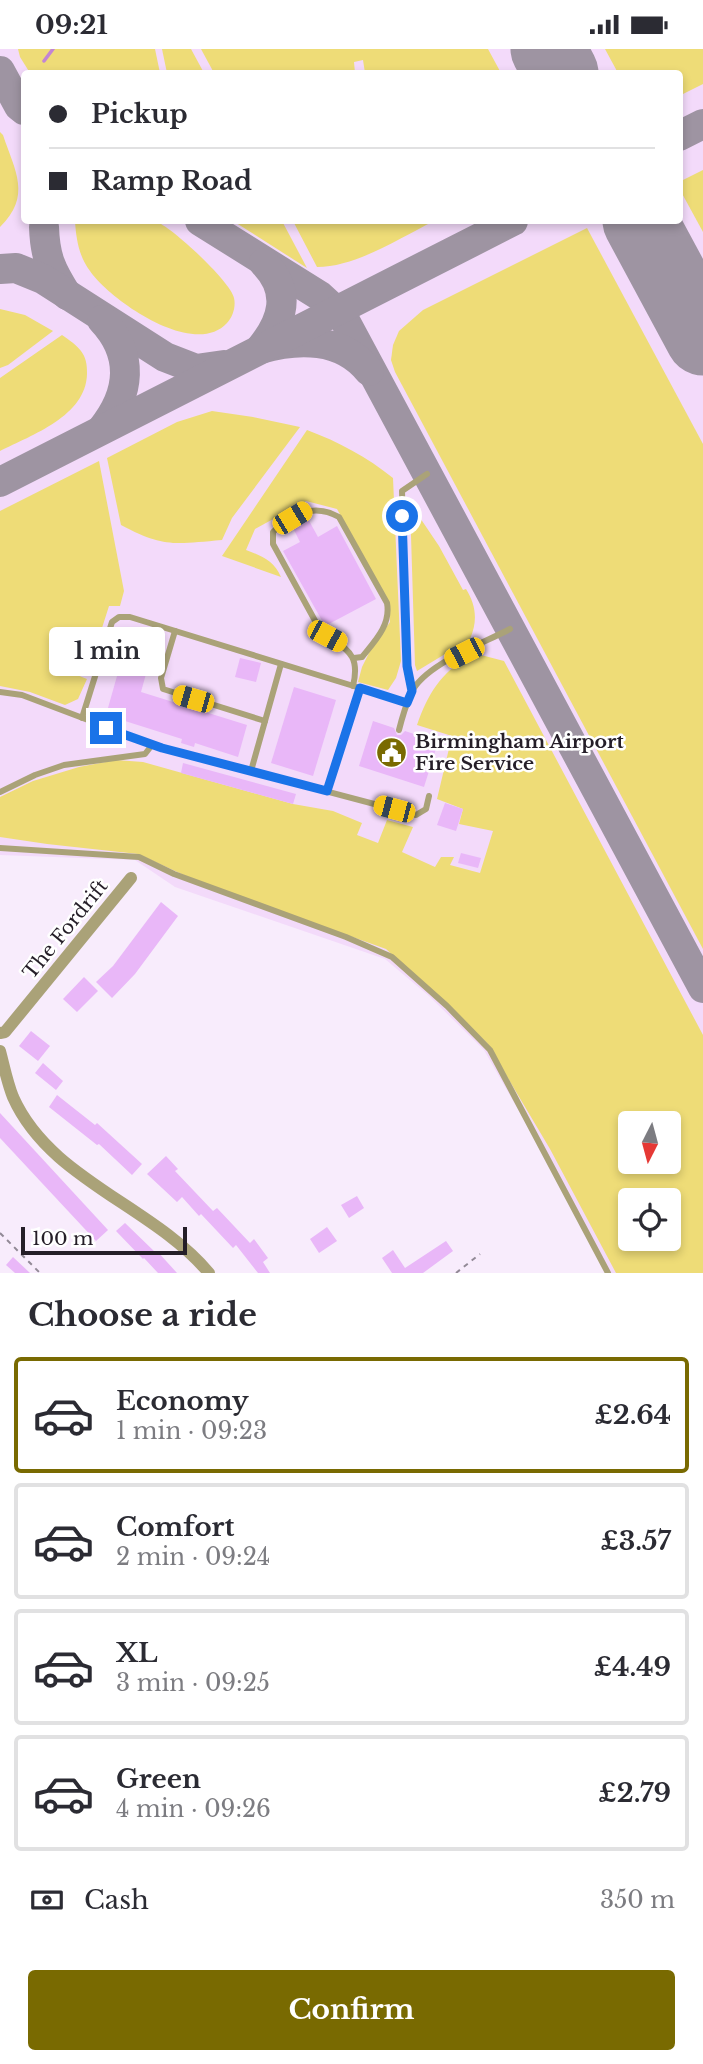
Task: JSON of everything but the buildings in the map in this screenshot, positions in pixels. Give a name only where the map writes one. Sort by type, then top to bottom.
[{"type":"street","name":"The Fordrift","points":[[0,1033],[5,1032],[131,878]]},
{"type":"street","points":[[0,1051],[14,1098],[35,1133],[72,1168],[152,1221],[192,1252],[209,1273]]},
{"type":"lane","points":[[412,691],[407,666],[402,491],[427,474]]},
{"type":"lane","points":[[327,791],[356,687],[357,670],[354,659],[342,644],[318,628],[273,544],[273,532],[305,510],[313,509],[339,517],[387,603],[389,618],[384,627],[362,657],[354,659]]},
{"type":"lane","points":[[82,719],[112,622],[125,616],[407,703]]},
{"type":"lane","points":[[399,730],[412,691],[423,678],[440,665],[510,629]]},
{"type":"lane","points":[[175,631],[162,677],[163,689],[265,721]]},
{"type":"lane","points":[[251,771],[281,664]]},
{"type":"lane","points":[[0,692],[22,695],[152,745],[416,815],[426,809],[429,796]]},
{"type":"lane","points":[[0,792],[58,767],[145,754],[152,745]]},
{"type":"lane","points":[[0,848],[138,857],[174,874],[346,937],[392,957],[447,1006],[491,1051],[608,1273]]},
{"type":"path","points":[[0,1233],[40,1273]]},
{"type":"path","points":[[456,1273],[480,1254]]},
{"type":"shaded area","points":[[0,49],[703,49],[703,1273],[606,1273],[556,1176],[484,1050],[429,996],[385,959],[175,887],[135,860],[0,855]]},
{"type":"shaded area","points":[[18,49],[155,49],[159,70],[28,70]]},
{"type":"shaded area","points":[[162,49],[191,49],[202,70],[166,70]]},
{"type":"shaded area","points":[[201,49],[488,49],[499,70],[365,70],[363,60],[354,62],[355,70],[212,70]]},
{"type":"shaded area","points":[[605,49],[703,49],[703,84],[683,94],[683,70],[616,70]]},
{"type":"shaded area","points":[[0,132],[16,172],[18,194],[10,216],[0,227]]},
{"type":"shaded area","points":[[703,170],[703,232],[683,195],[683,180]]},
{"type":"shaded area","points":[[75,224],[163,225],[199,255],[223,280],[234,298],[231,318],[212,332],[194,334],[174,330],[133,310],[100,283],[86,266]]},
{"type":"shaded area","points":[[238,224],[284,224],[307,268]]},
{"type":"shaded area","points":[[295,224],[428,224],[362,257],[332,266],[317,267]]},
{"type":"shaded area","points":[[587,228],[703,444],[703,949],[391,360],[399,331],[423,310]]},
{"type":"shaded area","points":[[0,309],[25,315],[53,331],[8,365],[0,368]]},
{"type":"shaded area","points":[[62,335],[84,355],[87,374],[84,389],[67,413],[55,422],[0,451],[0,378]]},
{"type":"shaded area","points":[[212,411],[300,427],[232,518],[222,540],[170,543],[148,538],[121,525],[107,458],[177,422]]},
{"type":"shaded area","points":[[307,430],[352,451],[393,478],[401,661],[396,678],[388,690],[358,682],[371,649],[390,622],[389,602],[337,509],[306,501],[255,529],[246,550],[267,560],[281,577],[222,556]]},
{"type":"shaded area","points":[[99,461],[124,591],[120,606],[109,606],[102,628],[91,627],[77,675],[87,679],[78,699],[65,705],[30,692],[0,686],[0,511]]},
{"type":"shaded area","points":[[410,503],[439,546],[463,590],[466,589],[475,613],[470,639],[417,671],[415,665]]},
{"type":"shaded area","points":[[471,655],[504,661],[703,1035],[703,1273],[616,1273],[550,1149],[487,1043],[386,949],[199,882],[138,854],[0,837],[0,797],[33,781],[79,767],[116,760],[143,762],[293,804],[333,811],[362,823],[357,835],[378,843],[387,820],[413,827],[402,852],[435,867],[441,857],[454,857],[450,865],[480,873],[493,831],[459,824],[463,809],[437,799],[452,736],[417,725],[436,685],[451,669]]},
{"type":"waterway","points":[[44,61],[53,49]]},
{"type":"taxiway","points":[[0,71],[21,108]]},
{"type":"taxiway","points":[[683,134],[703,124]]},
{"type":"taxiway","points":[[205,224],[320,296],[343,317],[703,988]]},
{"type":"taxiway","points":[[0,482],[507,224]]},
{"type":"taxiway","points":[[44,227],[50,263],[67,295]]},
{"type":"taxiway","points":[[264,263],[278,285],[281,306],[274,328],[260,349],[289,343],[319,343],[346,352],[369,371]]},
{"type":"taxiway","points":[[0,269],[16,268],[43,279],[165,357],[196,369],[224,365]]},
{"type":"taxiway","points":[[102,320],[120,347],[125,375],[118,402],[102,429]]},
{"type":"runway","points":[[548,49],[559,70]]},
{"type":"runway","points":[[642,224],[703,338]]},
{"type":"place","name":"Birmingham Airport Fire Service","points":[[392,752]]},
{"type":"route","points":[[106,728],[162,748],[327,791],[360,688],[407,703],[412,691],[407,666],[402,516]]}]
